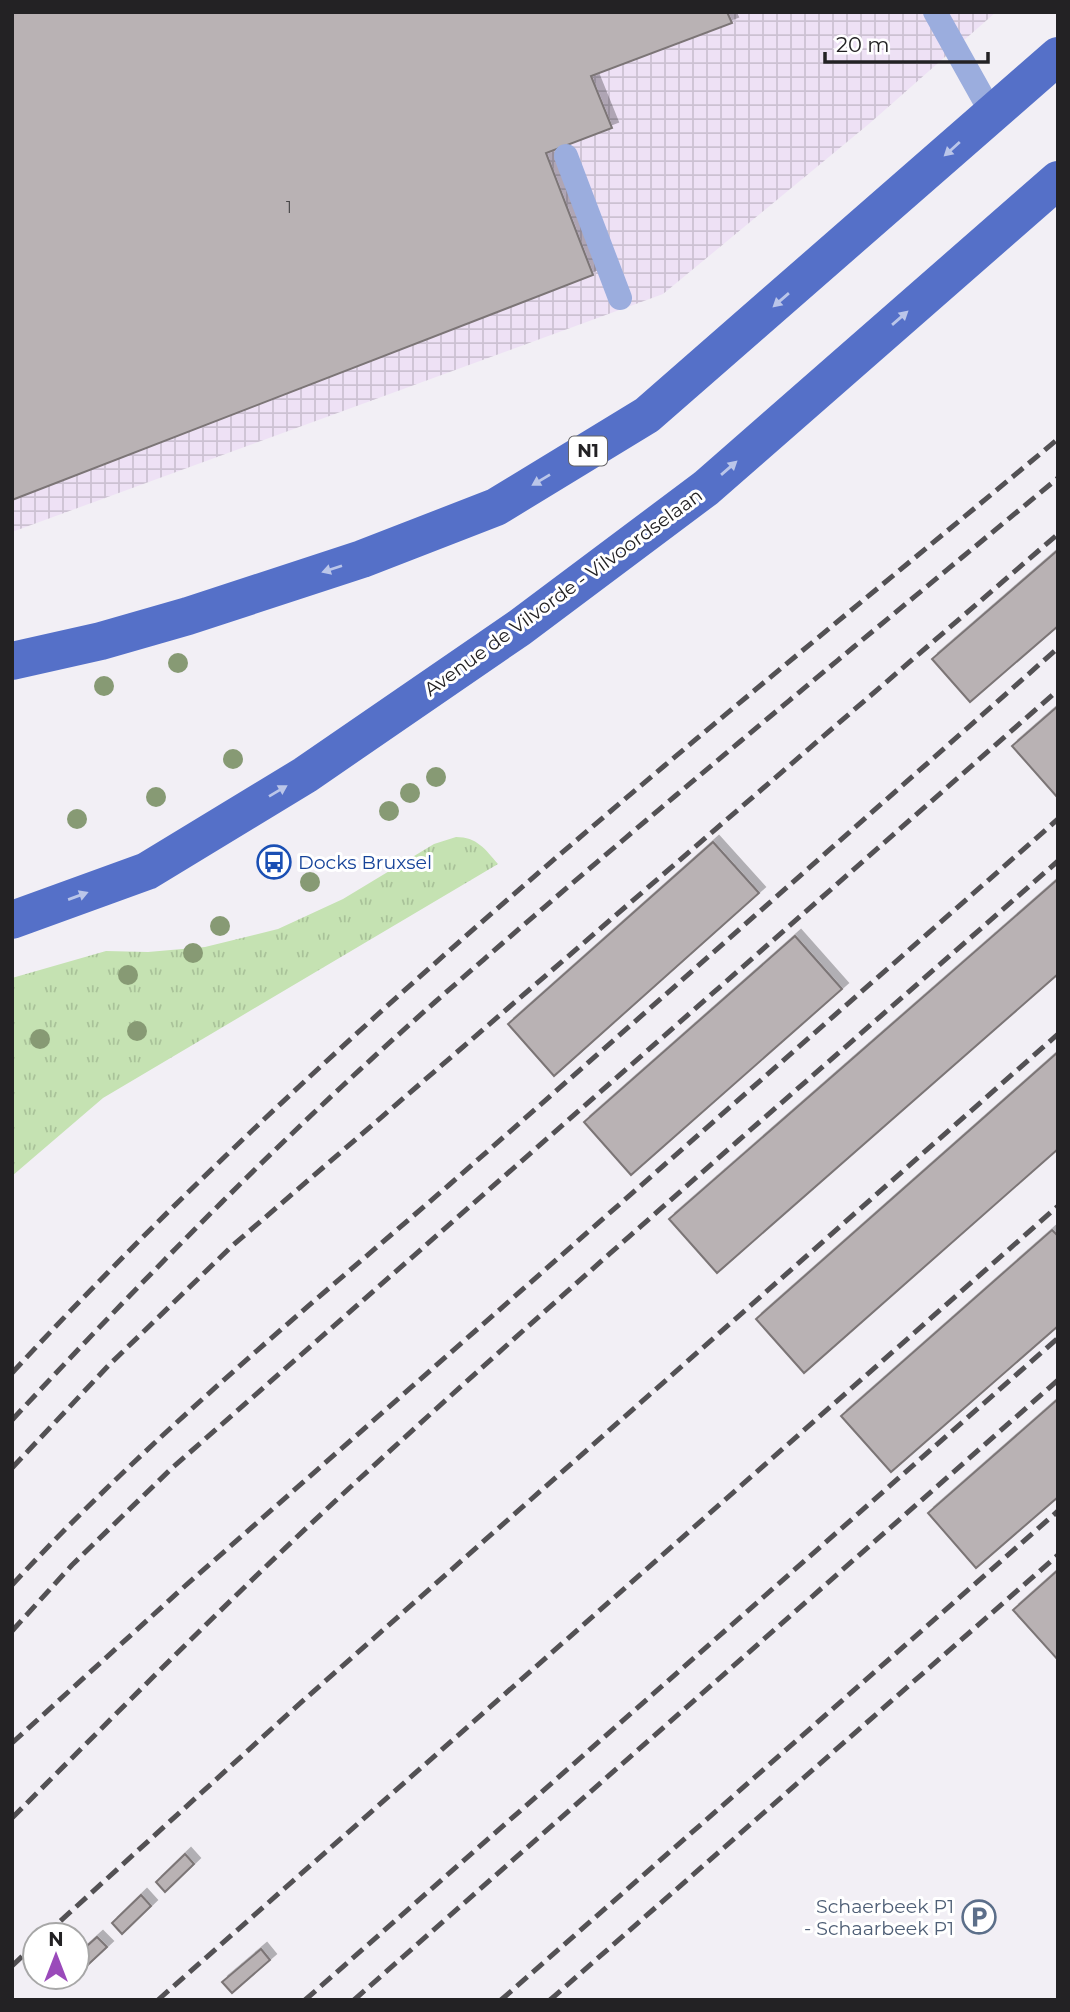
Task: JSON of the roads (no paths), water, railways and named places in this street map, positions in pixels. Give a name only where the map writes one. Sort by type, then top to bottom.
[{"type":"main road","name":"N1","points":[[12,661],[101,641],[188,616],[362,558],[496,507],[647,415],[1058,55]]},
{"type":"main road","name":"Avenue de Vilvorde - Vilvoordselaan","points":[[12,920],[147,871],[305,775],[519,628],[706,488],[1058,180]]},
{"type":"lane","points":[[935,12],[992,114]]},
{"type":"lane","points":[[566,156],[620,298]]},
{"type":"railway","points":[[12,1373],[134,1246],[259,1124],[388,1005],[653,775],[1058,439]]},
{"type":"railway","points":[[12,1420],[218,1206],[325,1102],[435,1002],[667,803],[1058,478]]},
{"type":"railway","points":[[12,1468],[109,1365],[232,1246],[1058,534]]},
{"type":"railway","points":[[12,1585],[116,1479],[225,1379],[1058,648]]},
{"type":"railway","points":[[12,1631],[72,1565],[172,1468],[1058,690]]},
{"type":"railway","points":[[12,1743],[185,1586],[1058,819]]},
{"type":"railway","points":[[12,1818],[323,1512],[626,1240],[1058,861]]},
{"type":"railway","points":[[60,1921],[288,1714],[1058,1034]]},
{"type":"railway","points":[[158,2000],[1058,1206]]},
{"type":"railway","points":[[305,2000],[1058,1338]]},
{"type":"railway","points":[[354,2000],[1058,1380]]},
{"type":"railway","points":[[501,2000],[1058,1511]]},
{"type":"railway","points":[[550,2000],[1058,1555]]},
{"type":"railway","points":[[12,1966],[21,1957]]},
{"type":"place","name":"Docks Bruxsel","points":[[274,862]]},
{"type":"place","name":"Schaerbeek P1 - Schaarbeek P1","points":[[979,1917]]}]
